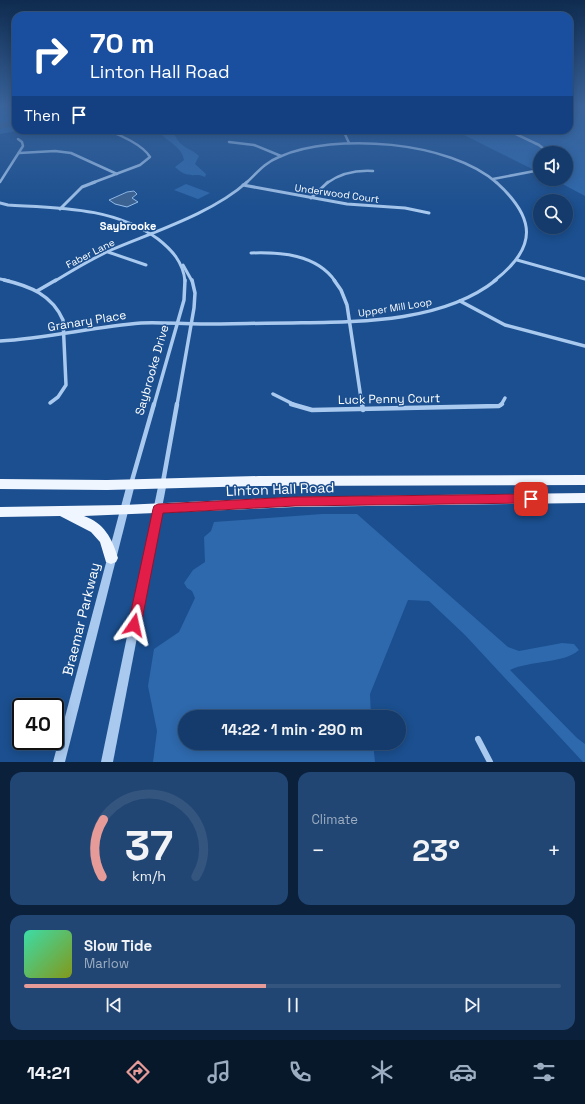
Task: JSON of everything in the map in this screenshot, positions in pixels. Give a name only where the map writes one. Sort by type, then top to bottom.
[{"type":"main road","name":"Linton Hall Road","points":[[0,484],[585,480]]},
{"type":"main road","name":"Linton Hall Road","points":[[0,512],[158,509],[295,502],[585,498]]},
{"type":"main road","points":[[57,512],[84,521],[96,527],[106,538],[111,558]]},
{"type":"street","points":[[0,182],[23,144],[20,141]]},
{"type":"street","points":[[60,209],[76,191],[82,187],[144,163],[148,160],[150,155],[146,150],[129,141]]},
{"type":"street","points":[[531,141],[541,146]]},
{"type":"street","points":[[229,142],[254,145],[281,156]]},
{"type":"street","name":"Upper Mill Loop","points":[[152,234],[189,218],[218,202],[243,185],[260,167],[281,156],[319,146],[349,143],[387,144],[428,152],[462,163],[493,180],[514,200],[523,215],[526,224],[524,246],[517,260],[501,277],[489,286],[460,301],[435,309],[411,315],[350,322],[176,324]]},
{"type":"street","points":[[18,153],[55,151],[71,153],[117,174]]},
{"type":"street","points":[[311,198],[322,186],[337,176],[358,171],[373,171]]},
{"type":"street","points":[[493,180],[533,171]]},
{"type":"street","name":"Underwood Court","points":[[243,185],[354,205],[421,210],[429,212]]},
{"type":"street","name":"Saybrooke Drive","points":[[0,203],[8,205],[89,211],[120,217],[152,234],[168,247],[189,273],[195,287],[192,324],[163,482]]},
{"type":"street","name":"Faber Lane","points":[[37,291],[108,252],[152,234]]},
{"type":"street","points":[[108,252],[146,265]]},
{"type":"street","points":[[251,253],[283,253],[305,259],[323,268],[340,286],[347,305],[364,410]]},
{"type":"street","points":[[517,260],[585,279]]},
{"type":"street","name":"Saybrooke Drive","points":[[131,484],[184,300],[184,272],[180,262]]},
{"type":"street","points":[[0,279],[37,291],[52,300],[58,306],[63,320],[66,385],[58,397],[50,403]]},
{"type":"street","points":[[460,301],[505,325],[585,346]]},
{"type":"street","name":"Granary Place","points":[[0,341],[30,339],[120,325],[176,324]]},
{"type":"street","name":"Luck Penny Court","points":[[273,394],[290,404],[312,410],[499,406],[502,405],[505,398]]},
{"type":"street","points":[[107,762],[163,482]]},
{"type":"street","name":"Braemar Parkway","points":[[60,762],[123,510],[131,484]]},
{"type":"street","points":[[478,739],[490,762]]},
{"type":"shaded area","points":[[169,141],[179,141],[182,145],[199,156],[195,164],[206,174],[205,177],[185,174],[175,167],[184,160],[181,152]]},
{"type":"shaded area","points":[[475,141],[585,141],[585,196],[566,186],[573,186],[573,146],[533,146],[533,170]]},
{"type":"shaded area","points":[[186,184],[210,193],[198,199],[174,190]]},
{"type":"shaded area","points":[[134,191],[137,194],[132,198],[138,202],[127,207],[115,204],[109,200],[127,192]]},
{"type":"shaded area","points":[[322,514],[357,514],[508,647],[519,651],[562,643],[574,644],[579,650],[564,658],[510,670],[577,738],[585,744],[585,762],[583,762],[465,635],[429,601],[408,600],[370,694],[371,710],[178,710],[178,750],[374,750],[375,762],[153,762],[157,731],[148,686],[154,649],[179,632],[195,598],[192,591],[187,588],[184,583],[193,570],[205,562],[204,537],[211,531],[214,522]]},
{"type":"district","name":"Saybrooke","points":[[128,226]]},
{"type":"route","points":[[134,625],[158,509],[295,502],[531,499]]}]
